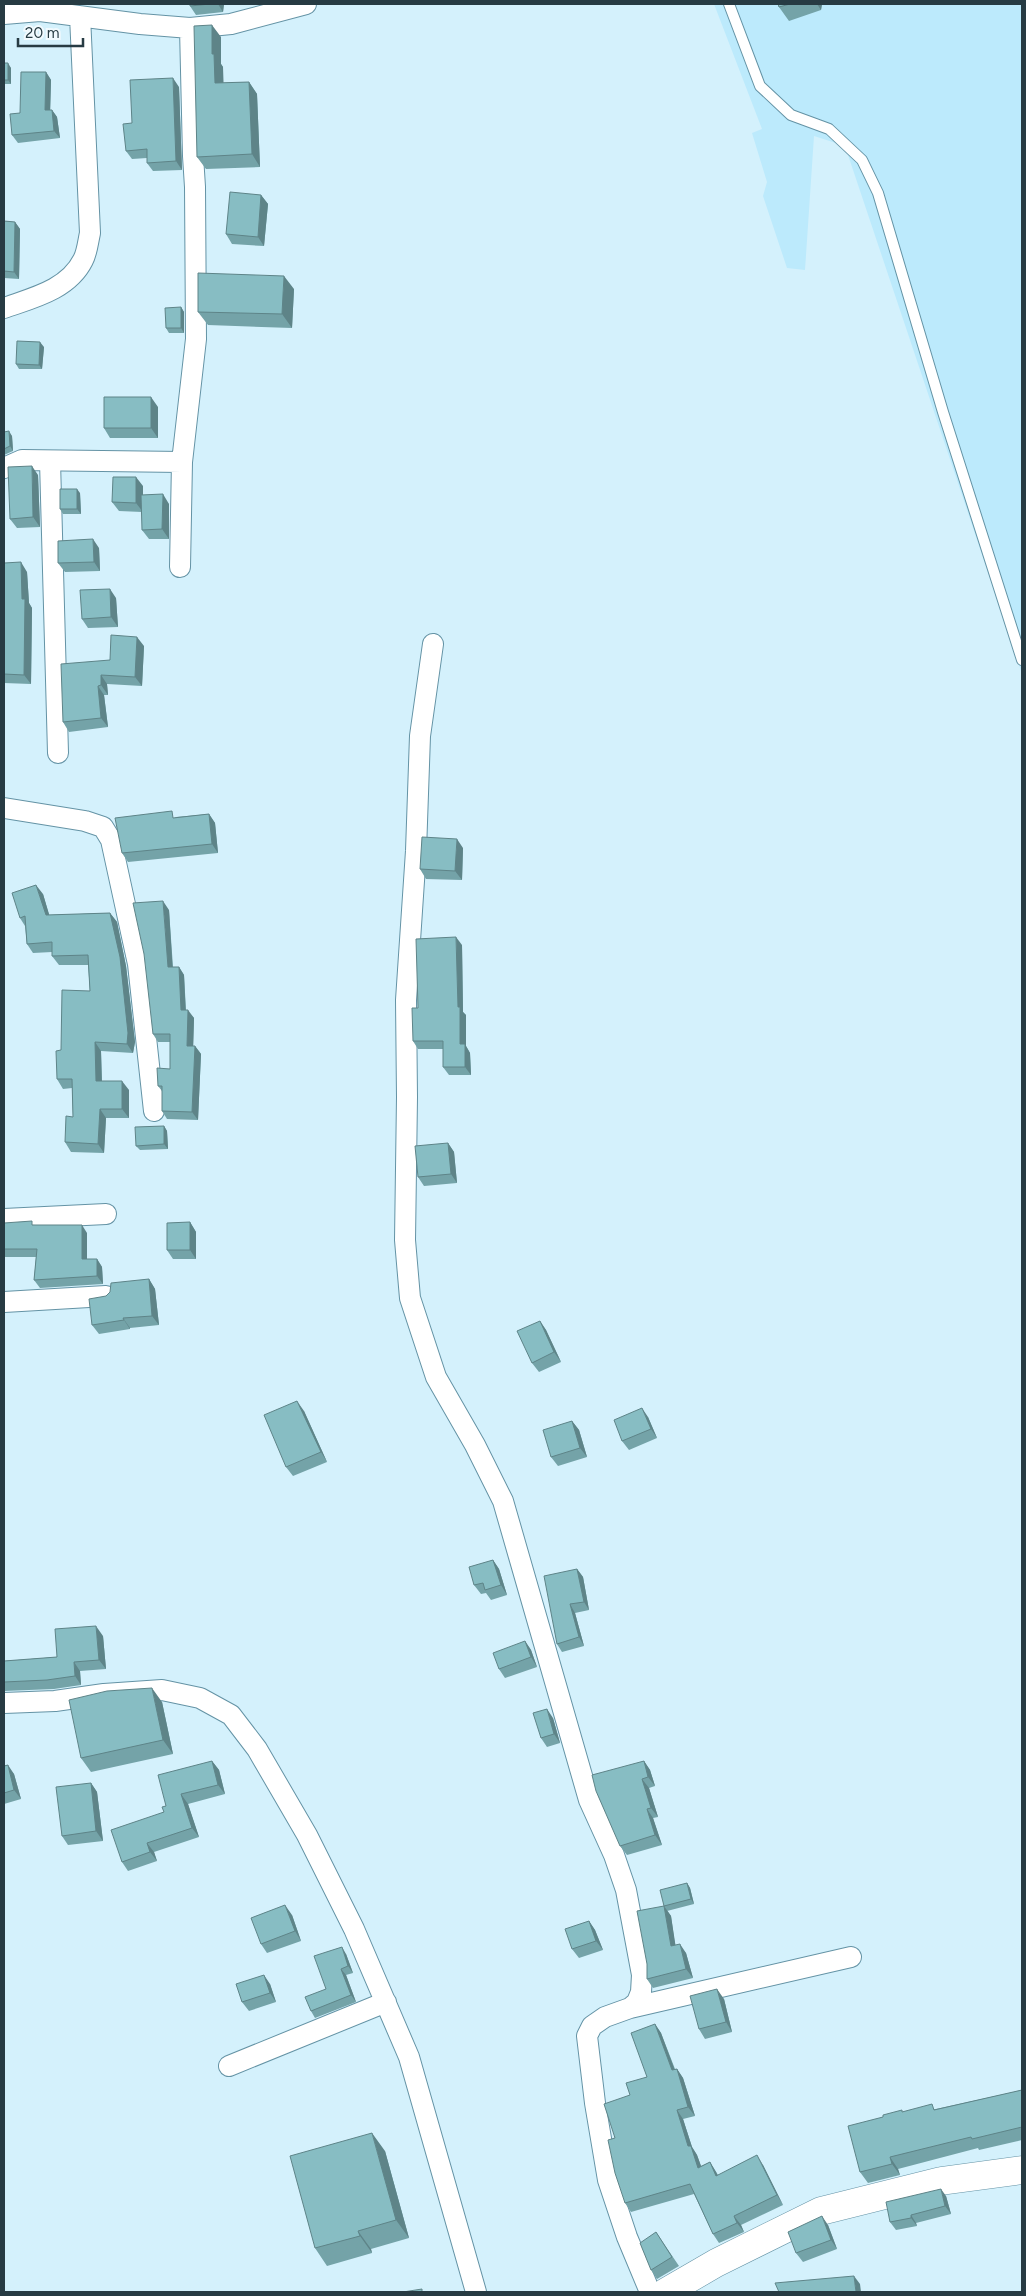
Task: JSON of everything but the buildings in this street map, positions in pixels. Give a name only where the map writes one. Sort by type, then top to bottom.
[{"type":"street","points":[[4,14],[40,11],[140,24],[190,28],[231,24],[306,4]]},
{"type":"street","points":[[4,308],[52,290],[71,277],[84,260],[90,233],[80,16]]},
{"type":"street","points":[[180,567],[182,462],[196,339],[195,187],[192,156],[190,28]]},
{"type":"street","points":[[4,468],[22,460],[50,462],[182,462]]},
{"type":"street","points":[[50,462],[58,753]]},
{"type":"street","points":[[433,644],[420,736],[416,851],[406,1000],[405,1240],[410,1298],[436,1377],[476,1445],[503,1502],[589,1800],[614,1855],[626,1890],[642,1975],[641,1992],[637,2002],[630,2008]]},
{"type":"street","points":[[4,808],[85,821],[103,828],[111,840],[138,964],[154,1111]]},
{"type":"street","points":[[4,1219],[106,1214]]},
{"type":"street","points":[[4,1302],[106,1296]]},
{"type":"street","points":[[4,1703],[55,1701],[104,1694],[162,1690],[200,1698],[231,1715],[257,1749],[308,1835],[354,1928],[386,2002],[409,2057],[476,2292]]},
{"type":"street","points":[[851,1957],[630,2008],[605,2017],[592,2026],[587,2036],[595,2103],[608,2180],[628,2237],[664,2292],[716,2263],[821,2211],[941,2182],[1022,2170]]},
{"type":"street","points":[[229,2066],[386,2002]]},
{"type":"lane","points":[[729,4],[760,86],[792,115],[829,129],[862,160],[878,193],[942,412],[1022,660]]},
{"type":"shaded area","points":[[714,4],[1022,4],[1022,674],[845,146],[814,136],[805,270],[787,268],[763,196],[767,182],[752,133],[762,129]]}]
